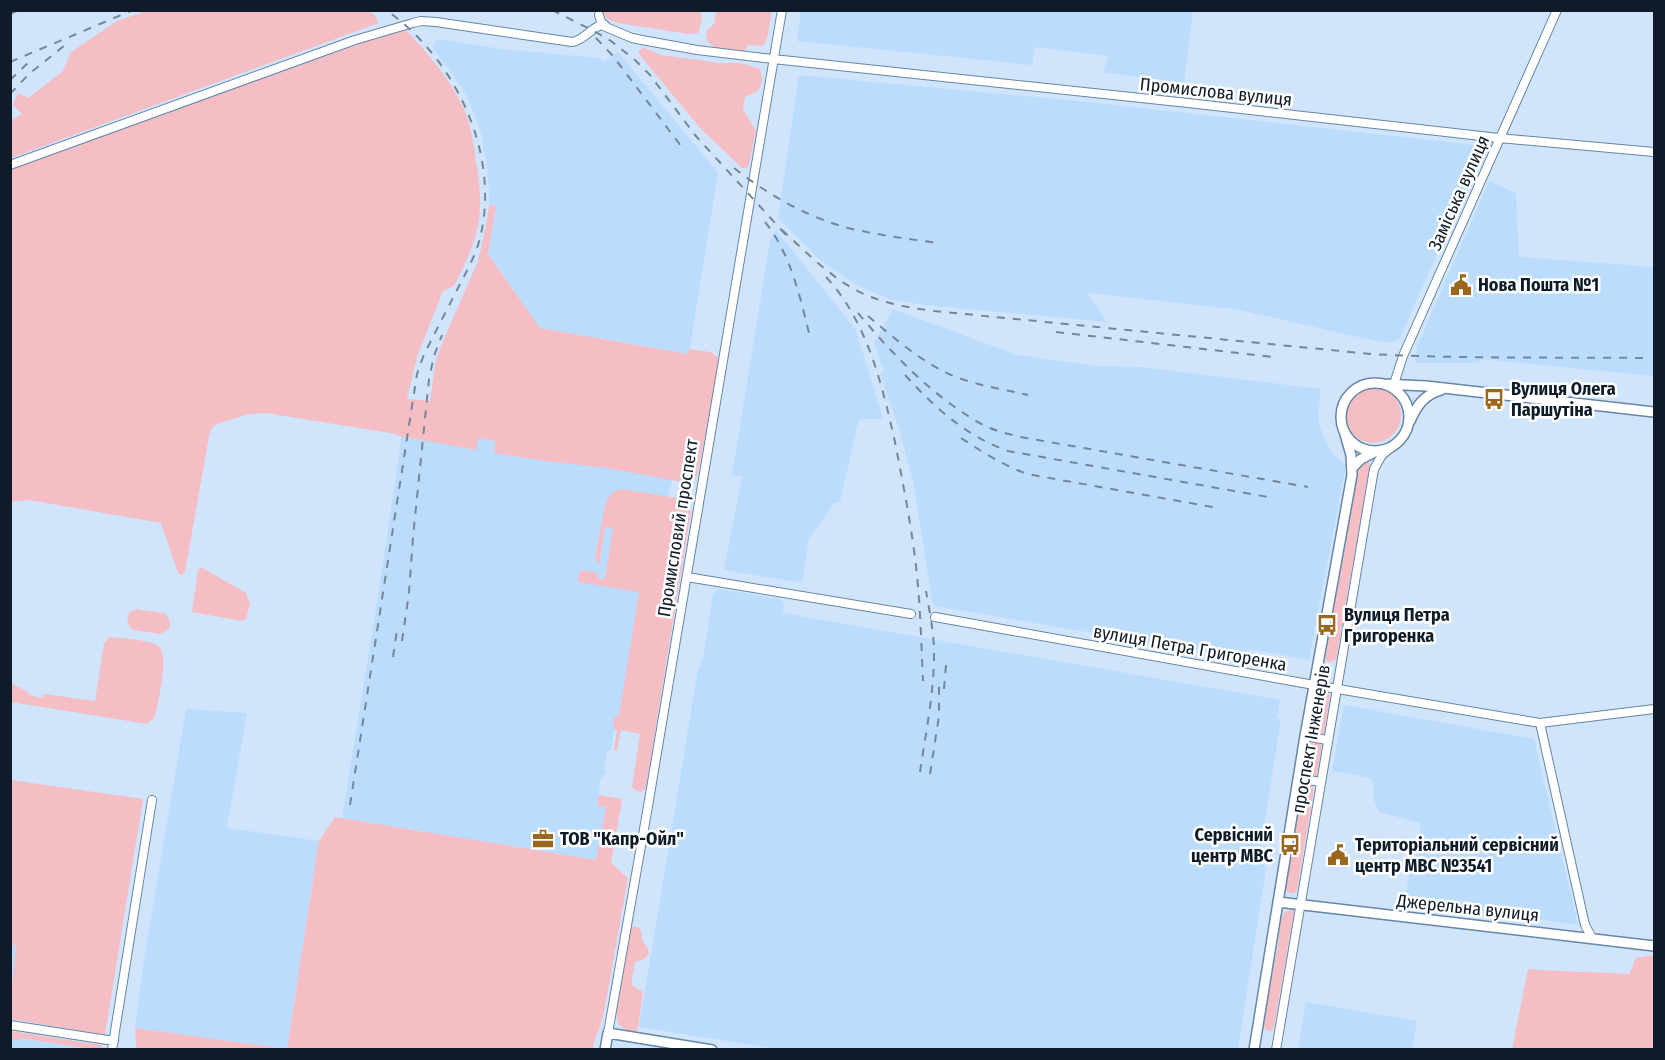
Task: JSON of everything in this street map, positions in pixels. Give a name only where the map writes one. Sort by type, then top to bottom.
[{"type":"street","name":"Промисловий проспект","points":[[605,1050],[648,812],[782,10]]},
{"type":"street","name":"Заміська вулиця","points":[[1394,386],[1403,356],[1557,10]]},
{"type":"street","points":[[599,15],[601,22],[606,26]]},
{"type":"street","points":[[10,165],[355,40],[413,23],[436,22],[572,42],[596,27],[606,26]]},
{"type":"street","name":"Промислова вулиця","points":[[606,26],[632,38],[697,50],[1654,153]]},
{"type":"street","points":[[1380,451],[1360,448],[1353,444],[1345,435],[1341,423],[1344,403],[1351,393],[1361,386],[1374,383],[1453,389],[1654,412]]},
{"type":"street","points":[[1394,386],[1407,406],[1409,417],[1407,428]]},
{"type":"street","points":[[1353,467],[1361,459],[1397,443],[1404,435],[1418,405],[1425,398],[1440,390],[1453,389]]},
{"type":"street","name":"проспект Інженерів","points":[[1254,1050],[1305,736],[1353,467],[1345,435]]},
{"type":"street","name":"проспект Інженерів","points":[[1276,1050],[1374,469],[1382,455],[1397,443]]},
{"type":"street","points":[[687,577],[911,614]]},
{"type":"street","name":"вулиця Петра Григоренка","points":[[935,617],[1540,723],[1654,709]]},
{"type":"street","points":[[1540,723],[1585,925],[1592,938]]},
{"type":"street","points":[[1305,736],[1328,740]]},
{"type":"street","points":[[1298,778],[1320,782]]},
{"type":"street","points":[[10,1025],[113,1045],[152,800]]},
{"type":"street","name":"Джерельна вулиця","points":[[1278,902],[1654,946]]},
{"type":"street","points":[[608,1033],[712,1050]]},
{"type":"shaded area","points":[[801,10],[1193,11],[1184,83],[1103,72],[1108,56],[1035,47],[1032,65],[797,41]]},
{"type":"shaded area","points":[[146,11],[367,11],[374,14],[379,23],[11,158],[11,120],[22,114],[13,105],[18,93],[28,98],[63,71],[71,52],[117,21]]},
{"type":"shaded area","points":[[601,11],[701,11],[702,20],[698,33],[688,34],[618,23],[607,19]]},
{"type":"shaded area","points":[[716,11],[772,11],[767,39],[763,46],[748,45],[743,52],[714,48],[706,39],[707,30],[714,24]]},
{"type":"shaded area","points":[[404,28],[437,66],[464,109],[473,142],[480,202],[478,226],[471,249],[454,286],[443,291],[417,357],[407,399],[430,401],[440,348],[478,261],[489,205],[496,206],[488,254],[540,328],[688,354],[689,349],[710,352],[717,356],[719,362],[697,477],[688,483],[607,468],[494,453],[495,441],[478,438],[476,450],[396,434],[266,413],[250,414],[219,423],[210,431],[185,572],[182,575],[178,573],[161,523],[29,500],[11,502],[11,169]]},
{"type":"shaded area","points":[[437,39],[502,49],[599,58],[605,62],[618,52],[718,173],[689,354],[540,328],[488,254],[496,206],[489,205],[488,173],[481,133],[462,87],[432,47]]},
{"type":"shaded area","points":[[642,47],[661,55],[720,63],[741,63],[760,69],[762,80],[758,91],[745,97],[743,109],[756,131],[748,168],[742,168],[701,129],[638,53]]},
{"type":"shaded area","points":[[799,75],[1078,101],[1485,146],[1399,340],[1385,343],[1234,309],[1087,293],[1107,322],[924,305],[889,299],[854,284],[818,258],[778,218]]},
{"type":"shaded area","points":[[1489,181],[1516,193],[1519,257],[1654,267],[1654,376],[1480,359],[1479,363],[1415,363],[1417,347]]},
{"type":"shaded area","points":[[776,230],[856,330],[883,419],[859,419],[840,502],[834,503],[809,539],[802,583],[724,570],[742,477],[732,475],[770,241]]},
{"type":"shaded area","points":[[893,309],[1017,355],[1097,366],[1142,367],[1321,389],[1318,417],[1322,434],[1332,453],[1346,466],[1309,660],[1249,649],[1247,659],[933,606],[913,481],[899,429],[880,374],[884,372],[874,343]]},
{"type":"shaded area","points":[[1373,387],[1384,389],[1393,395],[1399,404],[1401,415],[1399,426],[1393,435],[1384,441],[1373,443],[1362,441],[1353,435],[1347,426],[1345,415],[1347,404],[1353,395],[1362,389]]},
{"type":"shaded area","points":[[407,399],[463,405],[673,476],[619,716],[615,724],[611,750],[607,751],[604,769],[607,772],[601,778],[597,804],[606,806],[597,860],[342,818]]},
{"type":"shaded area","points":[[1365,461],[1370,465],[1336,660],[1330,662],[1324,658],[1355,469]]},
{"type":"shaded area","points":[[621,489],[678,498],[689,506],[691,512],[646,786],[641,792],[632,787],[640,734],[621,730],[617,751],[614,750],[617,730],[614,729],[613,723],[614,717],[619,716],[639,592],[578,582],[580,570],[598,573],[597,578],[605,579],[613,528],[605,527],[599,566],[595,557],[606,501],[613,492]]},
{"type":"shaded area","points":[[201,567],[246,593],[250,604],[246,619],[241,621],[192,612],[198,570]]},
{"type":"shaded area","points":[[719,589],[781,599],[784,604],[783,613],[1280,700],[1277,718],[1281,719],[1259,858],[1266,869],[1238,1049],[782,1050],[639,1027],[697,675],[703,657],[713,594]]},
{"type":"shaded area","points":[[137,609],[166,614],[170,623],[169,629],[160,634],[133,630],[127,621],[130,612]]},
{"type":"shaded area","points":[[110,637],[148,642],[157,645],[161,650],[163,666],[161,687],[156,713],[147,724],[11,702],[11,683],[28,692],[28,695],[43,698],[44,694],[95,701],[104,643]]},
{"type":"shaded area","points":[[1323,692],[1330,696],[1324,733],[1314,735],[1311,729],[1316,697]]},
{"type":"shaded area","points":[[1344,705],[1534,739],[1578,925],[1404,900],[1421,823],[1379,812],[1373,797],[1374,785],[1371,778],[1332,771]]},
{"type":"shaded area","points":[[186,709],[247,713],[227,828],[319,841],[287,1049],[135,1028],[144,960]]},
{"type":"shaded area","points":[[1313,742],[1322,744],[1317,775],[1313,778],[1302,775],[1308,744]]},
{"type":"shaded area","points":[[11,780],[143,799],[105,1035],[11,1019],[16,946],[10,945]]},
{"type":"shaded area","points":[[1304,784],[1314,789],[1297,890],[1289,893],[1285,889],[1286,877],[1292,851],[1295,814],[1301,785]]},
{"type":"shaded area","points":[[599,795],[622,799],[611,863],[628,878],[603,1018],[593,1049],[139,1050],[136,1046],[135,1028],[287,1049],[319,841],[335,817],[596,860],[606,807],[597,805]]},
{"type":"shaded area","points":[[1292,909],[1294,911],[1274,1027],[1272,1031],[1266,1030],[1264,1018],[1281,919],[1285,912]]},
{"type":"shaded area","points":[[631,926],[640,928],[643,942],[649,953],[645,959],[635,962],[632,980],[632,985],[643,992],[636,1032],[629,1032],[618,1024],[616,1011]]},
{"type":"shaded area","points":[[11,945],[16,946],[11,996]]},
{"type":"shaded area","points":[[1654,955],[1654,1049],[1512,1049],[1528,969],[1629,974],[1636,958]]},
{"type":"shaded area","points":[[1306,1002],[1417,1021],[1412,1049],[1298,1049]]},
{"type":"shaded area","points":[[10,1031],[102,1045],[102,1049],[21,1038],[20,1040],[11,1039]]},
{"type":"shaded area","points":[[10,1037],[89,1049],[11,1049]]},
{"type":"railway","points":[[10,14],[19,10]]},
{"type":"railway","points":[[10,62],[133,10]]},
{"type":"railway","points":[[350,805],[417,374],[423,357],[474,256],[480,238],[485,206],[484,174],[478,142],[467,110],[452,81],[433,54],[411,30],[386,10]]},
{"type":"railway","points":[[552,10],[611,41],[635,60],[650,75],[695,135],[786,235]]},
{"type":"railway","points":[[596,38],[613,56],[684,150]]},
{"type":"railway","points":[[10,94],[29,74],[65,45]]},
{"type":"railway","points":[[10,80],[32,59]]},
{"type":"railway","points":[[734,168],[788,204],[818,218],[871,233],[939,243]]},
{"type":"railway","points":[[765,222],[774,234],[788,262],[810,337]]},
{"type":"railway","points":[[782,230],[821,266],[854,289],[883,301],[925,310],[1371,354],[1647,358]]},
{"type":"railway","points":[[826,277],[840,294],[862,333],[871,354],[890,420],[914,550],[923,681]]},
{"type":"railway","points":[[858,313],[920,379],[947,402],[994,430],[1026,438],[1308,487]]},
{"type":"railway","points":[[868,316],[918,356],[951,375],[1028,395]]},
{"type":"railway","points":[[1056,332],[1273,357]]},
{"type":"railway","points":[[402,641],[409,593],[429,379],[442,335]]},
{"type":"railway","points":[[905,375],[952,420],[978,437],[1008,451],[1268,497]]},
{"type":"railway","points":[[961,438],[993,458],[1027,474],[1218,508]]},
{"type":"railway","points":[[920,772],[930,710],[934,663],[933,633],[926,591]]},
{"type":"railway","points":[[393,657],[397,630]]},
{"type":"railway","points":[[944,689],[946,665]]},
{"type":"railway","points":[[930,774],[939,716],[939,679]]},
{"type":"place","name":"Нова Пошта №1","points":[[1461,285]]},
{"type":"place","name":"Вулиця Олега Паршутіна","points":[[1494,399]]},
{"type":"place","name":"Вулиця Петра Григоренка","points":[[1327,625]]},
{"type":"place","name":"ТОВ \"Капр-Ойл\"","points":[[543,839]]},
{"type":"place","name":"Сервісний центр МВС","points":[[1290,845]]},
{"type":"place","name":"Територіальний сервісний центр МВС №3541","points":[[1338,855]]}]
